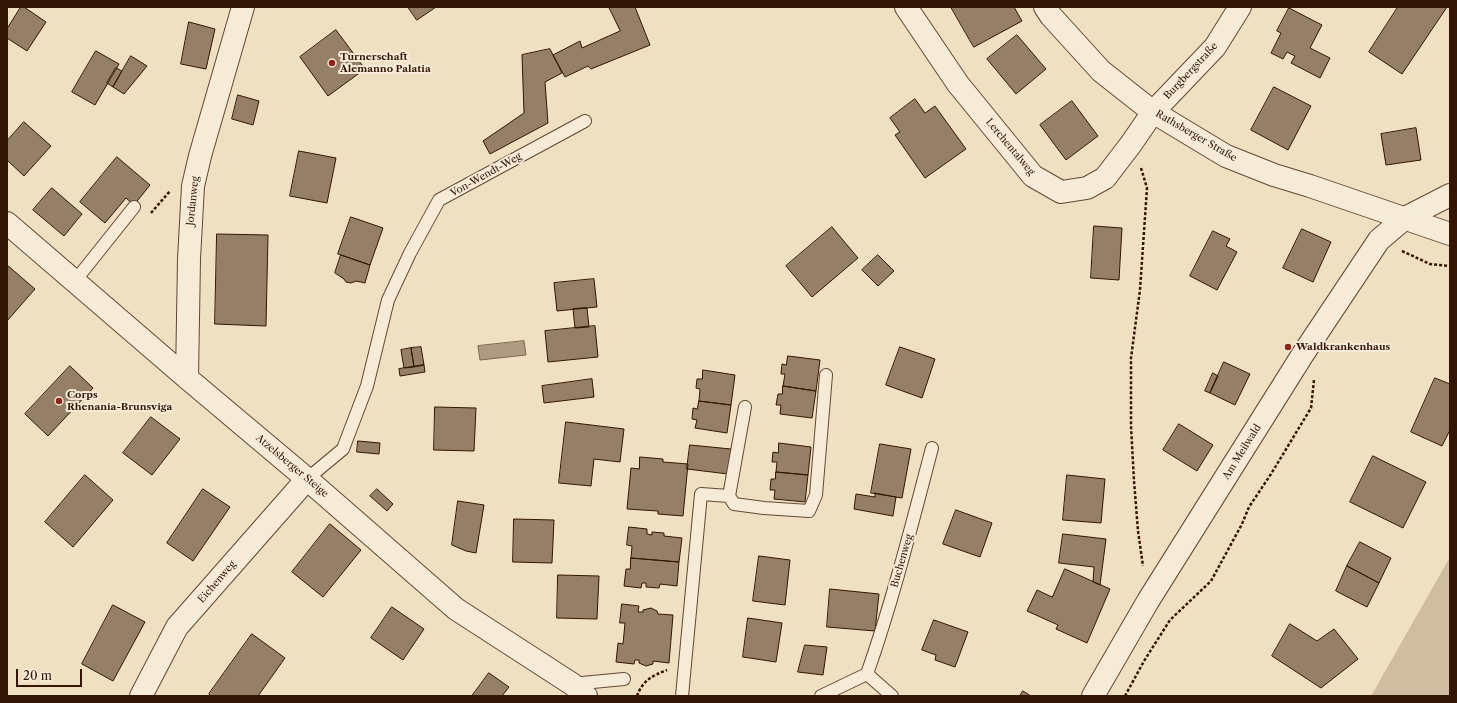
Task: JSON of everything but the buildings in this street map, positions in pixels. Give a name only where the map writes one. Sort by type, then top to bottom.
[{"type":"street","name":"Jordanweg","points":[[187,378],[188,259],[193,186],[242,7]]},
{"type":"street","name":"Lerchentalweg","points":[[906,7],[958,84],[1033,176],[1061,192],[1086,188],[1105,178],[1131,144],[1152,112]]},
{"type":"street","name":"Rathsberger Straße","points":[[1045,7],[1051,16],[1101,71],[1152,112],[1226,156],[1274,175],[1450,234]]},
{"type":"street","name":"Burgbergstraße","points":[[1152,112],[1215,47],[1240,7]]},
{"type":"street","name":"Am Meilwald","points":[[1093,696],[1148,601],[1304,354],[1379,240],[1405,218],[1450,196]]},
{"type":"street","name":"Atzelsberger Steige","points":[[7,223],[307,479],[456,609],[573,692]]},
{"type":"street","name":"Eichenweg","points":[[141,696],[178,627],[307,479]]},
{"type":"lane","name":"Von-Wendt-Weg","points":[[307,479],[343,449],[367,386],[388,300],[410,253],[439,200],[585,121]]},
{"type":"lane","points":[[75,281],[134,207]]},
{"type":"lane","points":[[745,407],[729,496],[734,504],[809,511],[816,495],[826,375]]},
{"type":"lane","name":"Buchenweg","points":[[867,674],[880,637],[932,448]]},
{"type":"lane","points":[[682,696],[701,494],[729,496]]},
{"type":"lane","points":[[821,696],[867,674],[892,696]]},
{"type":"lane","points":[[573,692],[624,679]]},
{"type":"path","points":[[1131,144],[1136,152],[1148,188],[1140,290],[1131,358],[1131,426],[1138,531],[1148,601]]},
{"type":"path","points":[[1379,240],[1430,264],[1450,266]]},
{"type":"path","points":[[1125,696],[1144,661],[1170,620],[1211,582],[1250,507],[1311,408],[1315,375],[1304,354]]},
{"type":"shaded area","points":[[524,341],[526,355],[480,360],[478,346]]},
{"type":"shaded area","points":[[1450,557],[1450,696],[1371,696]]},
{"type":"place","name":"Turnerschaft Alemanno Palatia","points":[[332,63]]},
{"type":"place","name":"Waldkrankenhaus","points":[[1288,347]]},
{"type":"place","name":"Corps Rhenania-Brunsviga","points":[[59,401]]}]
